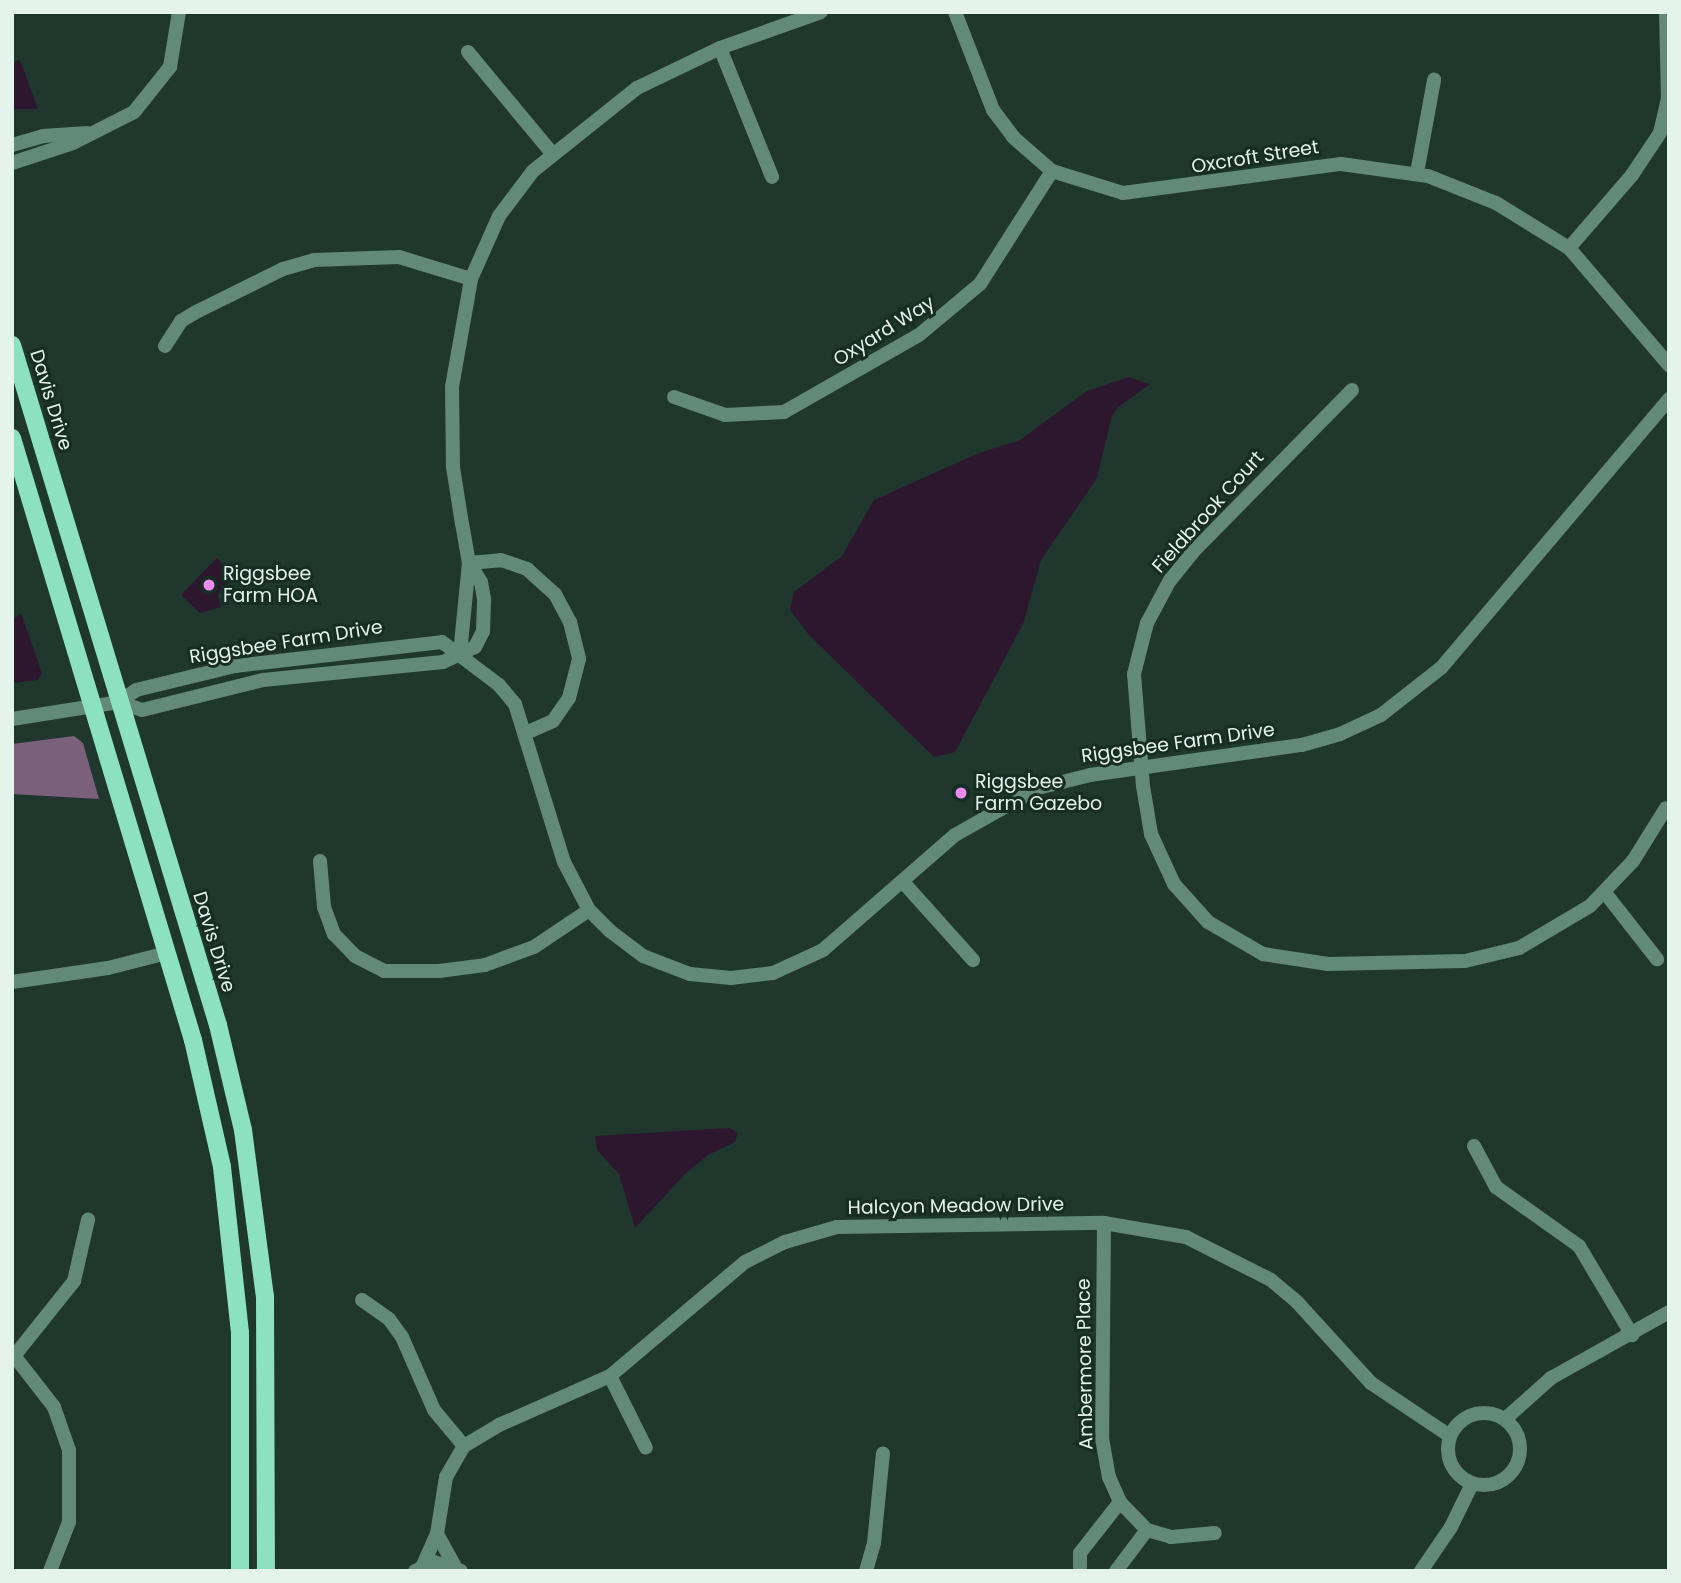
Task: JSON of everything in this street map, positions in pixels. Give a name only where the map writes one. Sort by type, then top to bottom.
[{"type":"main road","name":"Davis Drive","points":[[12,345],[218,1025],[243,1130],[265,1296],[270,1566]]},
{"type":"main road","points":[[12,438],[208,1096],[234,1248],[242,1386],[240,1571]]},
{"type":"street","points":[[12,163],[73,143],[87,133],[121,121],[159,85],[170,67],[179,12]]},
{"type":"street","points":[[460,654],[469,563],[453,467],[455,357],[471,279],[499,216],[517,188],[552,153],[637,88],[720,48],[821,12]]},
{"type":"street","name":"Oxcroft Street","points":[[955,12],[993,110],[1013,137],[1052,171],[1123,192],[1159,191],[1307,166],[1341,164],[1417,173],[1496,203],[1569,248],[1669,365]]},
{"type":"street","points":[[1569,248],[1632,175],[1660,133],[1668,99],[1666,12]]},
{"type":"street","points":[[720,48],[772,177]]},
{"type":"street","points":[[468,52],[552,153]]},
{"type":"street","points":[[1417,173],[1434,80]]},
{"type":"street","points":[[12,145],[43,135],[87,133]]},
{"type":"street","name":"Oxyard Way","points":[[674,397],[725,415],[784,412],[919,335],[979,284],[1052,171]]},
{"type":"street","points":[[165,345],[181,321],[195,312],[283,269],[314,260],[399,257],[471,279]]},
{"type":"street","name":"Fieldbrook Court","points":[[1352,390],[1193,552],[1161,596],[1147,623],[1134,674],[1142,767],[1151,834],[1174,884],[1208,922],[1263,954],[1328,964],[1484,957],[1542,937],[1606,894]]},
{"type":"street","name":"Riggsbee Farm Drive","points":[[12,719],[119,702],[136,690],[185,677],[288,657],[442,642],[499,685],[515,704],[564,862],[589,910],[627,946],[664,966],[712,978],[749,977],[791,968],[823,950],[955,835],[1011,800],[1064,780],[1320,741],[1364,724],[1413,693],[1452,655],[1669,399]]},
{"type":"street","points":[[469,563],[501,559],[527,569],[555,594],[570,622],[579,659],[569,698],[553,721],[526,733]]},
{"type":"street","name":"Riggsbee Farm Drive","points":[[119,702],[142,710],[263,680],[443,662],[460,654]]},
{"type":"street","points":[[1657,959],[1606,894],[1666,808]]},
{"type":"street","points":[[320,861],[324,907],[334,934],[355,956],[384,971],[439,971],[485,965],[534,947],[589,910]]},
{"type":"street","points":[[904,882],[973,960]]},
{"type":"street","points":[[12,982],[108,968],[167,953]]},
{"type":"street","points":[[1474,1146],[1496,1187],[1579,1246],[1632,1335]]},
{"type":"street","points":[[50,1571],[69,1522],[69,1450],[54,1407],[14,1354],[74,1281],[88,1220]]},
{"type":"street","name":"Halcyon Meadow Drive","points":[[419,1568],[437,1534],[446,1477],[464,1447],[499,1425],[610,1376],[724,1276],[761,1253],[813,1233],[861,1225],[1104,1223],[1161,1230],[1244,1263],[1297,1302],[1371,1383],[1450,1436]]},
{"type":"street","name":"Ambermore Place","points":[[1104,1223],[1102,1438],[1120,1502],[1147,1530]]},
{"type":"street","points":[[362,1300],[389,1319],[402,1336],[433,1410],[464,1447]]},
{"type":"street","points":[[1505,1419],[1550,1378],[1632,1335],[1669,1312]]},
{"type":"street","points":[[610,1376],[646,1448]]},
{"type":"street","points":[[1474,1414],[1505,1419],[1518,1435],[1517,1466],[1493,1485],[1472,1484],[1454,1470],[1449,1459],[1450,1436],[1474,1414]]},
{"type":"street","points":[[866,1571],[874,1543],[883,1453]]},
{"type":"street","points":[[1421,1571],[1446,1536],[1472,1484]]},
{"type":"street","points":[[1080,1571],[1080,1553],[1120,1502]]},
{"type":"street","points":[[1116,1571],[1147,1530],[1171,1537],[1215,1533]]},
{"type":"street","points":[[437,1534],[458,1569]]},
{"type":"street","points":[[419,1568],[458,1569]]},
{"type":"shaded area","points":[[20,60],[38,109],[12,109],[12,63]]},
{"type":"shaded area","points":[[1129,377],[1150,384],[1117,408],[1111,419],[1097,478],[1041,560],[1023,624],[955,752],[934,757],[809,635],[790,610],[794,592],[842,556],[874,500],[979,453],[1020,440],[1087,391]]},
{"type":"shaded area","name":"Riggsbee Farm HOA","points":[[217,558],[235,576],[218,594],[221,607],[200,613],[181,595]]},
{"type":"shaded area","points":[[21,613],[42,673],[38,680],[12,683],[12,621]]},
{"type":"shaded area","points":[[74,736],[83,743],[99,799],[12,794],[12,744]]},
{"type":"shaded area","points":[[730,1128],[738,1133],[735,1142],[708,1155],[685,1174],[635,1228],[619,1174],[597,1150],[595,1136]]},
{"type":"place","name":"Riggsbee Farm HOA","points":[[209,585]]},
{"type":"place","name":"Riggsbee Farm Gazebo","points":[[961,793]]}]
